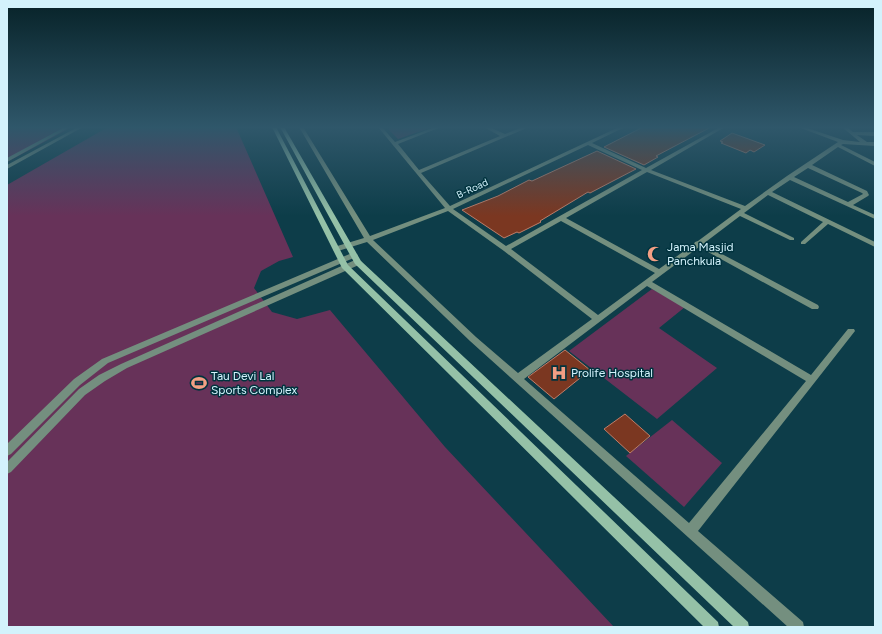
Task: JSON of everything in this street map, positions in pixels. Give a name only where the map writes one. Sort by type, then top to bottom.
[{"type":"street","points":[[7,167],[26,157]]},
{"type":"street","points":[[289,157],[344,263],[713,627]]},
{"type":"street","points":[[299,157],[356,258],[743,627]]},
{"type":"street","points":[[319,157],[369,240],[473,339],[798,627]]},
{"type":"street","points":[[405,157],[449,209],[598,319]]},
{"type":"street","points":[[418,172],[455,157]]},
{"type":"street","name":"B-Road","points":[[336,249],[369,240],[449,209],[559,157]]},
{"type":"street","points":[[617,157],[647,170],[745,208]]},
{"type":"street","points":[[506,250],[670,157]]},
{"type":"street","points":[[518,378],[697,243],[820,157]]},
{"type":"street","points":[[863,157],[875,164]]},
{"type":"street","points":[[807,165],[865,192],[866,195],[848,205]]},
{"type":"street","points":[[789,177],[875,217]]},
{"type":"street","points":[[768,192],[875,245]]},
{"type":"street","points":[[738,213],[792,239]]},
{"type":"street","points":[[563,218],[659,272]]},
{"type":"street","points":[[803,243],[827,221]]},
{"type":"street","points":[[697,243],[815,307]]},
{"type":"street","points":[[7,451],[77,382],[105,362],[200,321],[356,258]]},
{"type":"street","points":[[7,469],[82,392],[102,378],[124,366],[204,330],[344,263]]},
{"type":"street","points":[[646,282],[812,380]]},
{"type":"street","points":[[200,321],[204,330]]},
{"type":"street","points":[[690,531],[851,332]]},
{"type":"shaded area","points":[[7,157],[17,157],[7,162]]},
{"type":"shaded area","name":"Tau Devi Lal Sports Complex","points":[[56,157],[249,157],[293,257],[279,261],[261,271],[254,288],[272,312],[297,319],[330,310],[445,447],[614,627],[7,627],[7,185]]},
{"type":"shaded area","points":[[652,289],[685,307],[659,328],[717,368],[657,419],[569,351]]},
{"type":"shaded area","points":[[672,420],[722,463],[684,507],[626,456]]},
{"type":"building","points":[[585,157],[609,157],[636,169],[590,193],[588,192],[540,221],[541,222],[519,233],[517,232],[504,238],[462,210],[498,196],[529,180],[532,181]]},
{"type":"building","points":[[625,157],[658,157],[644,165]]},
{"type":"building","name":"Prolife Hospital","points":[[565,350],[590,370],[554,399],[528,377]]},
{"type":"building","points":[[625,414],[650,436],[630,453],[604,429]]},
{"type":"place","name":"Jama Masjid Panchkula","points":[[655,254]]},
{"type":"place","name":"Prolife Hospital","points":[[559,373]]},
{"type":"place","name":"Tau Devi Lal Sports Complex","points":[[199,383]]}]
